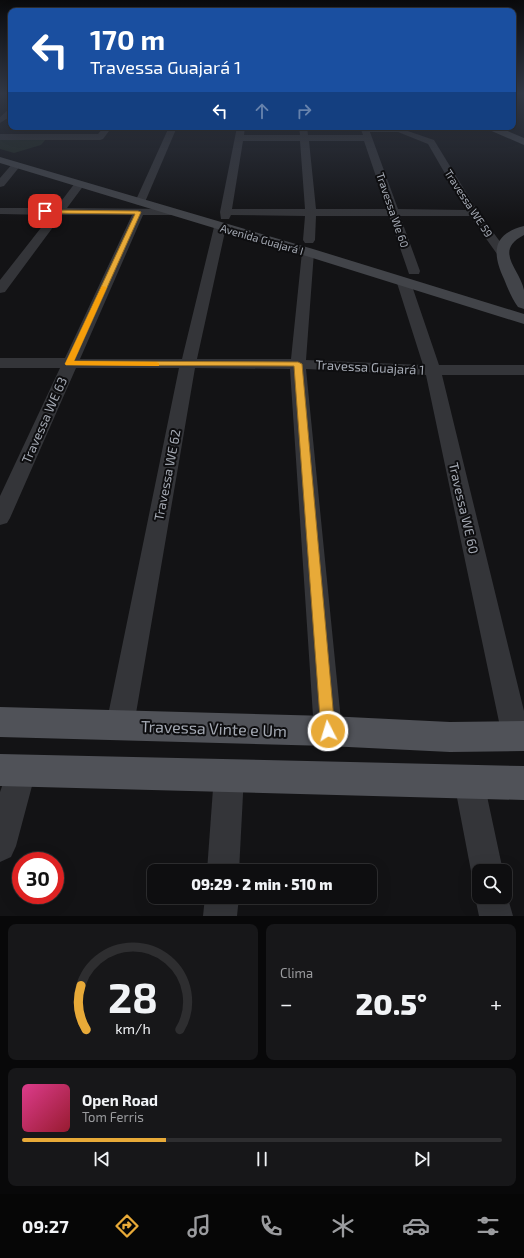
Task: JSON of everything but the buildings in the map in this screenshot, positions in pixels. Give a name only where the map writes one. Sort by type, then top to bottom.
[{"type":"main road","points":[[510,136],[524,142]]},
{"type":"main road","name":"Avenida Guajará I","points":[[0,151],[141,203],[223,219],[409,277],[524,319]]},
{"type":"main road","name":"Avenida Guajará I","points":[[0,160],[172,212],[223,219]]},
{"type":"main road","points":[[501,251],[504,243],[524,230]]},
{"type":"main road","name":"Travessa WE 59","points":[[501,251],[524,306]]},
{"type":"main road","name":"Avenida Guajará I","points":[[409,277],[432,277],[524,306]]},
{"type":"main road","name":"Travessa Vinte e Um","points":[[0,722],[328,731],[450,737],[520,736]]},
{"type":"main road","points":[[11,771],[524,783]]},
{"type":"street","points":[[0,137],[100,137],[101,136]]},
{"type":"street","name":"Travessa WE 63","points":[[0,518],[141,203],[169,136]]},
{"type":"street","points":[[304,136],[312,213],[298,364],[328,731]]},
{"type":"street","name":"Travessa WE 59","points":[[240,138],[304,139],[329,136]]},
{"type":"street","name":"Travessa We 60","points":[[367,136],[394,213],[409,277]]},
{"type":"street","name":"Travessa WE 59","points":[[414,136],[431,142],[473,213],[501,251]]},
{"type":"street","name":"Travessa WE 62","points":[[120,725],[188,364],[223,219],[240,138]]},
{"type":"street","points":[[0,184],[16,165]]},
{"type":"street","points":[[0,289],[60,212],[79,184]]},
{"type":"street","points":[[0,211],[60,212],[141,203]]},
{"type":"street","points":[[223,219],[312,213],[473,213]]},
{"type":"street","name":"Travessa WE 60","points":[[409,277],[520,736]]},
{"type":"street","name":"Travessa Guajará 1","points":[[0,363],[298,364],[432,370],[524,370]]},
{"type":"street","points":[[0,846],[11,771]]},
{"type":"street","points":[[223,864],[229,775]]},
{"type":"street","points":[[469,782],[486,864]]},
{"type":"street","points":[[220,916],[221,904]]},
{"type":"street","points":[[493,904],[496,916]]},
{"type":"shaded area","points":[[0,139],[46,139],[41,145],[14,153],[0,149]]},
{"type":"slow traffic","points":[[104,287],[69,364],[156,364]]},
{"type":"route","points":[[45,211],[138,212],[69,364],[298,364],[328,731]]}]
